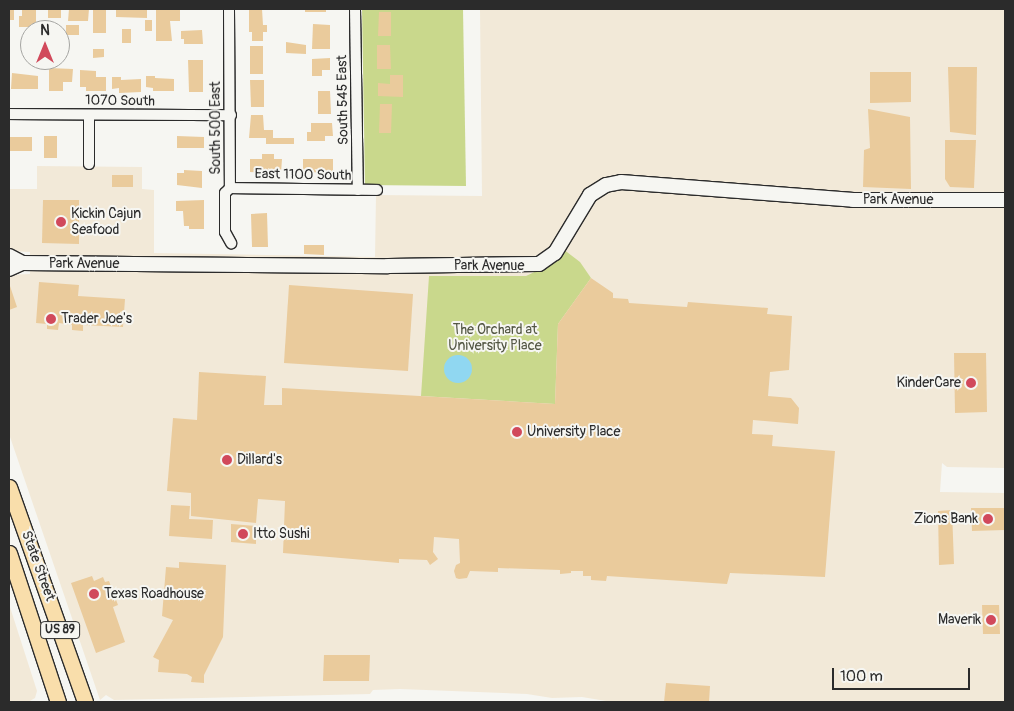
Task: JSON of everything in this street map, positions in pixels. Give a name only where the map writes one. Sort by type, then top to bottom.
[{"type":"main road","name":"State Street","points":[[9,487],[85,702]]},
{"type":"main road","name":"State Street","points":[[9,553],[58,702]]},
{"type":"street","name":"South 500 East","points":[[229,9],[230,188],[225,193],[224,232],[231,243]]},
{"type":"street","name":"South 545 East","points":[[355,9],[358,190]]},
{"type":"street","name":"1070 South","points":[[9,114],[231,115]]},
{"type":"street","points":[[89,115],[89,164]]},
{"type":"street","name":"Park Avenue","points":[[9,256],[15,266],[539,264],[555,252],[590,195],[606,185],[620,182],[853,200],[1005,200]]},
{"type":"street","name":"East 1100 South","points":[[230,188],[376,190]]},
{"type":"shaded area","name":"University Place","points":[[480,9],[1005,9],[1005,468],[947,467],[942,463],[940,492],[1005,493],[1005,702],[612,702],[582,697],[552,698],[527,694],[400,689],[373,690],[370,694],[114,700],[106,695],[100,700],[9,434],[9,275],[30,274],[30,252],[9,251],[9,189],[37,189],[37,166],[142,167],[142,189],[154,190],[154,253],[375,257],[376,195],[482,196]]},
{"type":"shaded area","points":[[9,604],[37,691],[35,698],[28,702],[9,702]]},
{"type":"green space","points":[[362,9],[463,9],[466,186],[365,185]]},
{"type":"green space","name":"The Orchard at University Place","points":[[563,249],[580,262],[591,278],[558,324],[555,404],[421,396],[429,276],[526,276],[547,266]]},
{"type":"water","points":[[458,355],[468,359],[472,369],[468,379],[458,383],[448,379],[444,369],[448,359]]},
{"type":"building","points":[[9,9],[14,9],[14,20],[9,20]]},
{"type":"building","points":[[22,9],[36,9],[36,20],[20,20],[19,27],[19,16],[22,16]]},
{"type":"building","points":[[48,9],[61,9],[61,18],[48,18]]},
{"type":"building","points":[[69,9],[89,9],[88,21],[68,20]]},
{"type":"building","points":[[93,9],[106,9],[106,33],[93,33]]},
{"type":"building","points":[[116,9],[147,9],[147,18],[116,17]]},
{"type":"building","points":[[156,9],[180,9],[180,21],[170,21],[172,41],[156,41]]},
{"type":"building","points":[[249,9],[262,9],[263,25],[267,25],[267,32],[263,32],[263,41],[252,41],[252,32],[249,32]]},
{"type":"building","points":[[305,9],[326,9],[326,12],[305,12]]},
{"type":"building","points":[[379,12],[391,12],[391,36],[378,36]]},
{"type":"building","points":[[145,20],[152,20],[152,31],[145,31]]},
{"type":"building","points":[[313,24],[330,25],[330,49],[312,49]]},
{"type":"building","points":[[70,25],[79,25],[79,35],[70,35]]},
{"type":"building","points":[[122,29],[131,29],[131,43],[122,43]]},
{"type":"building","points":[[202,30],[203,44],[184,44],[184,39],[181,39],[181,31]]},
{"type":"building","points":[[286,42],[306,45],[306,54],[286,53]]},
{"type":"building","points":[[377,45],[390,45],[391,69],[377,69]]},
{"type":"building","points":[[250,46],[263,46],[263,74],[250,74]]},
{"type":"building","points":[[93,49],[104,49],[104,57],[93,58]]},
{"type":"building","points":[[330,58],[330,70],[322,70],[322,76],[312,76],[312,59]]},
{"type":"building","points":[[188,60],[203,60],[203,92],[189,92]]},
{"type":"building","points":[[948,67],[977,67],[976,135],[950,132]]},
{"type":"building","points":[[73,69],[72,82],[63,82],[63,91],[49,91],[49,70]]},
{"type":"building","points":[[80,70],[96,71],[96,77],[106,77],[106,91],[86,91],[86,87],[80,87]]},
{"type":"building","points":[[870,72],[911,72],[911,102],[870,103]]},
{"type":"building","points":[[12,73],[38,76],[38,89],[11,89]]},
{"type":"building","points":[[390,75],[403,75],[403,97],[378,96],[378,83],[390,84]]},
{"type":"building","points":[[146,76],[174,79],[174,91],[153,91],[153,88],[146,87]]},
{"type":"building","points":[[112,77],[121,77],[121,80],[141,79],[141,92],[119,93],[119,88],[112,89]]},
{"type":"building","points":[[250,80],[264,80],[264,107],[251,107]]},
{"type":"building","points":[[318,91],[330,91],[331,114],[318,114]]},
{"type":"building","points":[[380,104],[392,104],[391,133],[379,133]]},
{"type":"building","points":[[868,109],[910,117],[911,189],[863,187],[864,150],[870,148]]},
{"type":"building","points":[[251,115],[263,115],[264,130],[273,130],[273,138],[294,138],[294,144],[266,144],[266,138],[249,138]]},
{"type":"building","points":[[311,123],[332,123],[333,136],[325,136],[325,141],[307,141],[307,132],[311,132]]},
{"type":"building","points":[[44,136],[57,136],[57,158],[44,158]]},
{"type":"building","points":[[177,136],[204,137],[204,148],[177,148]]},
{"type":"building","points":[[9,137],[32,137],[32,151],[9,151]]},
{"type":"building","points":[[945,140],[976,140],[974,188],[950,187],[945,179]]},
{"type":"building","points":[[262,154],[274,154],[274,159],[282,159],[281,173],[250,172],[250,159],[262,159]]},
{"type":"building","points":[[303,159],[333,159],[333,173],[303,172]]},
{"type":"building","points":[[184,170],[202,171],[202,188],[177,185],[177,173],[184,173]]},
{"type":"building","points":[[112,175],[133,175],[133,187],[112,187]]},
{"type":"building","name":"Kickin Cajun Seafood","points":[[43,200],[79,200],[79,244],[42,243]]},
{"type":"building","points":[[204,200],[204,229],[189,229],[189,226],[184,226],[183,211],[176,211],[176,201]]},
{"type":"building","points":[[267,213],[268,247],[252,247],[251,214]]},
{"type":"building","points":[[304,245],[324,245],[324,255],[304,254]]},
{"type":"building","name":"University Place","points":[[591,278],[613,293],[613,298],[628,299],[629,303],[687,307],[688,302],[768,308],[767,314],[792,316],[789,370],[770,372],[768,396],[791,398],[799,408],[798,424],[753,420],[752,434],[773,435],[772,446],[835,451],[825,577],[730,573],[727,584],[607,576],[606,581],[591,580],[591,576],[583,576],[583,571],[571,571],[571,573],[560,574],[560,570],[498,568],[498,572],[470,571],[467,578],[459,579],[456,578],[454,571],[456,565],[460,563],[459,539],[434,537],[433,552],[438,559],[430,565],[427,560],[399,559],[399,563],[283,553],[285,501],[258,499],[256,523],[191,516],[191,493],[167,491],[173,418],[197,420],[199,372],[266,376],[264,405],[282,405],[282,388],[555,404],[558,324]]},
{"type":"building","points":[[39,282],[79,285],[78,296],[125,299],[123,327],[83,325],[83,331],[72,330],[72,325],[59,323],[58,330],[47,329],[47,324],[36,323]]},
{"type":"building","points":[[9,283],[17,307],[9,310]]},
{"type":"building","points":[[289,285],[413,294],[408,371],[284,363]]},
{"type":"building","name":"KinderCare","points":[[954,353],[986,353],[987,412],[955,413]]},
{"type":"building","points":[[171,505],[190,506],[189,519],[213,520],[212,539],[169,536]]},
{"type":"building","name":"Zions Bank","points":[[971,508],[1005,508],[1005,530],[972,531]]},
{"type":"building","points":[[952,510],[954,564],[939,565],[938,511]]},
{"type":"building","name":"Itto Sushi","points":[[231,524],[256,526],[256,544],[231,542]]},
{"type":"building","points":[[179,562],[226,565],[223,637],[204,675],[204,683],[191,682],[192,677],[187,674],[158,672],[159,660],[153,657],[173,620],[162,616],[166,567],[179,568]]},
{"type":"building","points":[[92,576],[94,581],[103,577],[105,582],[109,581],[118,605],[113,607],[125,642],[96,653],[71,583]]},
{"type":"building","name":"Maverik","points":[[982,605],[999,605],[1000,634],[983,634]]},
{"type":"building","points":[[324,655],[370,655],[369,681],[323,681]]},
{"type":"building","points":[[666,683],[710,686],[709,702],[664,702]]},
{"type":"place","name":"Kickin Cajun Seafood","points":[[61,222]]},
{"type":"place","name":"Trader Joe's","points":[[51,319]]},
{"type":"place","name":"KinderCare","points":[[971,383]]},
{"type":"place","name":"University Place","points":[[517,432]]},
{"type":"place","name":"Dillard's","points":[[227,460]]},
{"type":"place","name":"Zions Bank","points":[[988,519]]},
{"type":"place","name":"Itto Sushi","points":[[243,534]]},
{"type":"place","name":"Texas Roadhouse","points":[[94,594]]},
{"type":"place","name":"Maverik","points":[[991,620]]}]
